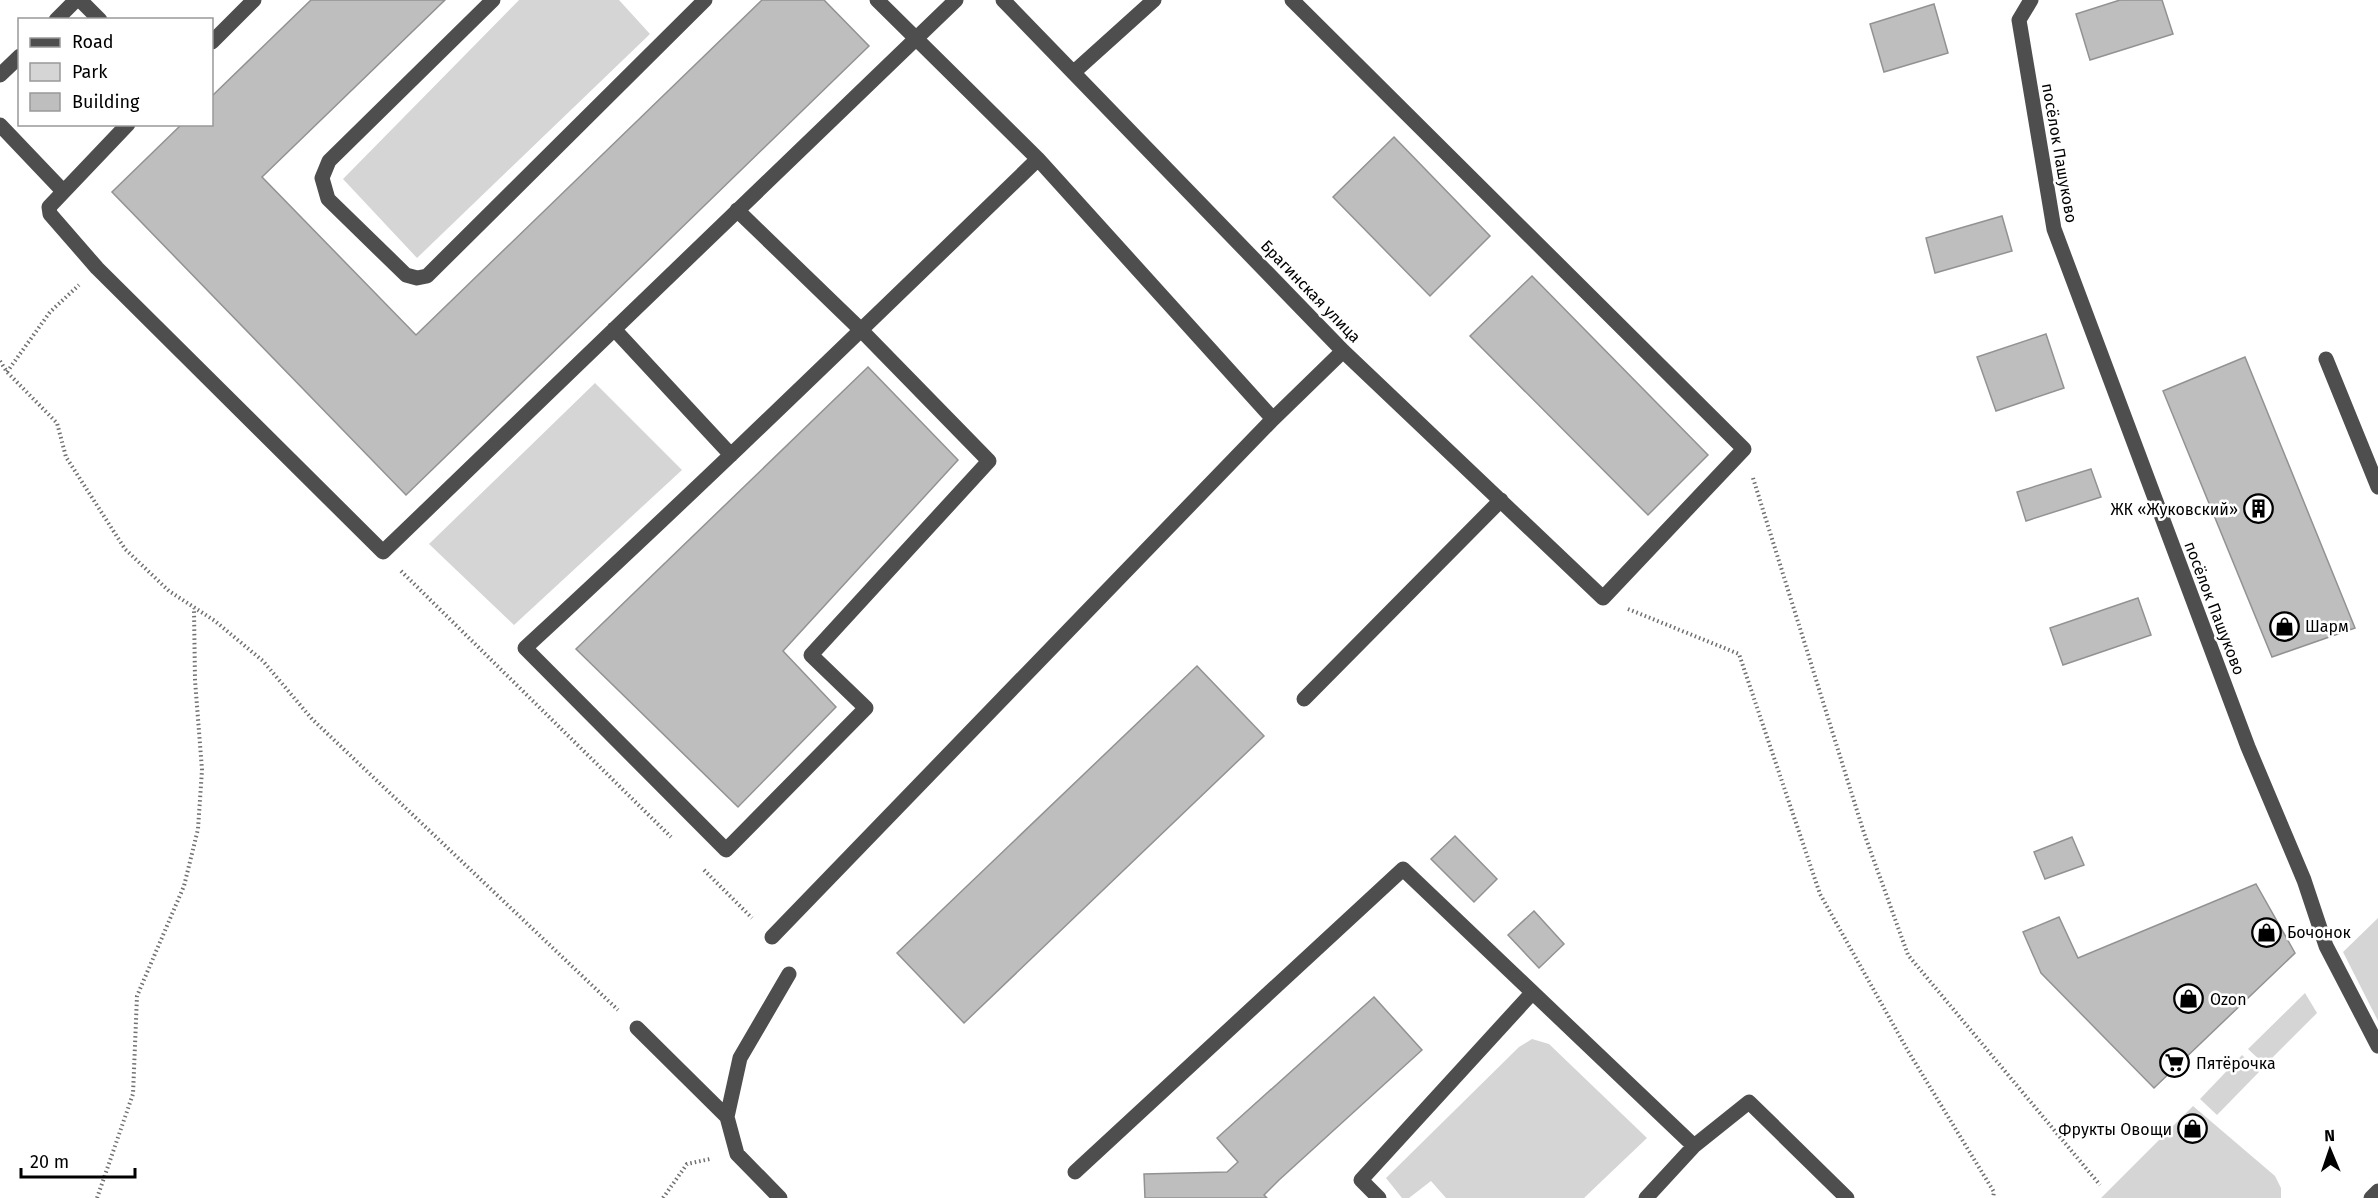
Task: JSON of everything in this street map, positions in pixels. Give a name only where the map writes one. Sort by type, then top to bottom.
[{"type":"street","points":[[58,18],[78,0],[98,18]]},
{"type":"street","points":[[213,41],[254,0]]},
{"type":"street","points":[[493,0],[329,160],[322,178],[328,199],[406,275],[417,278],[427,276],[705,0]]},
{"type":"street","points":[[877,0],[1038,159],[1273,419]]},
{"type":"street","points":[[126,126],[62,190],[49,207],[50,214],[98,268],[383,552],[956,0]]},
{"type":"street","name":"Брагинская улица","points":[[1003,0],[1343,351],[1603,598]]},
{"type":"street","points":[[1074,72],[1154,0]]},
{"type":"street","points":[[1292,0],[1744,449],[1603,598]]},
{"type":"street","name":"посёлок Пашуково","points":[[2031,0],[2019,20],[2054,229],[2248,747],[2304,880],[2326,946],[2378,1046]]},
{"type":"street","points":[[0,75],[18,58]]},
{"type":"street","points":[[0,125],[62,190]]},
{"type":"street","points":[[737,210],[861,330],[989,461],[811,655],[866,708],[726,850],[525,648],[731,455],[861,330],[1038,159]]},
{"type":"street","points":[[614,329],[731,455]]},
{"type":"street","points":[[772,937],[1273,419],[1343,351]]},
{"type":"street","points":[[2326,360],[2378,487]]},
{"type":"street","points":[[1304,699],[1501,500]]},
{"type":"street","points":[[1075,1172],[1403,869],[1694,1146]]},
{"type":"street","points":[[780,1198],[737,1154],[727,1117],[740,1058],[789,974]]},
{"type":"street","points":[[1379,1198],[1361,1180],[1532,993]]},
{"type":"street","points":[[637,1028],[727,1117]]},
{"type":"street","points":[[1646,1198],[1694,1146],[1749,1102],[1846,1198]]},
{"type":"street","points":[[2371,1198],[2378,1191]]},
{"type":"path","points":[[7,372],[50,312],[98,268]]},
{"type":"path","points":[[0,361],[7,372],[57,423],[66,458],[125,549],[169,591],[215,621],[264,661],[312,719],[637,1028]]},
{"type":"path","points":[[1744,449],[1864,833],[1908,955],[2100,1185]]},
{"type":"path","points":[[383,552],[679,845]]},
{"type":"path","points":[[1603,598],[1738,654],[1820,894],[1908,1051],[1994,1192],[1993,1198]]},
{"type":"path","points":[[97,1198],[133,1094],[137,996],[184,886],[198,830],[202,770],[195,680],[194,608]]},
{"type":"path","points":[[696,862],[772,937]]},
{"type":"path","points":[[663,1198],[687,1164],[737,1154]]},
{"type":"green space","points":[[519,0],[619,0],[650,34],[417,258],[343,179]]},
{"type":"green space","points":[[595,383],[682,470],[514,625],[429,544]]},
{"type":"green space","points":[[2378,918],[2378,1021],[2343,952]]},
{"type":"green space","points":[[2305,993],[2317,1013],[2265,1065],[2248,1049]]},
{"type":"green space","points":[[1532,1039],[1549,1044],[1647,1138],[1584,1198],[1446,1198],[1431,1181],[1409,1198],[1402,1198],[1386,1178],[1519,1047]]},
{"type":"green space","points":[[2242,1055],[2259,1072],[2217,1115],[2200,1099]]},
{"type":"green space","points":[[2193,1106],[2275,1176],[2281,1188],[2281,1198],[2101,1198]]},
{"type":"building","points":[[311,0],[445,0],[262,177],[416,335],[762,0],[824,0],[869,46],[406,495],[112,192],[180,126],[213,126],[213,95]]},
{"type":"building","points":[[2120,0],[2162,0],[2173,34],[2090,60],[2076,14]]},
{"type":"building","points":[[1934,4],[1948,53],[1884,72],[1870,24]]},
{"type":"building","points":[[1394,137],[1490,236],[1430,296],[1333,197]]},
{"type":"building","points":[[2002,216],[2012,251],[1935,273],[1926,238]]},
{"type":"building","points":[[1532,276],[1708,455],[1648,515],[1470,336]]},
{"type":"building","points":[[2046,334],[2064,388],[1996,411],[1977,357]]},
{"type":"building","name":"ЖК «Жуковский»","points":[[2245,357],[2355,628],[2272,657],[2163,391]]},
{"type":"building","points":[[868,367],[958,460],[783,651],[836,707],[738,807],[576,649]]},
{"type":"building","points":[[2091,469],[2101,497],[2026,521],[2017,492]]},
{"type":"building","points":[[2138,598],[2151,635],[2063,665],[2050,628]]},
{"type":"building","points":[[1197,666],[1264,736],[964,1023],[897,953]]},
{"type":"building","points":[[1455,836],[1497,879],[1474,902],[1431,859]]},
{"type":"building","points":[[2072,837],[2084,865],[2045,879],[2034,852]]},
{"type":"building","points":[[2256,884],[2295,953],[2154,1088],[2041,973],[2023,932],[2059,917],[2078,958]]},
{"type":"building","points":[[1534,911],[1564,944],[1539,968],[1508,935]]},
{"type":"building","points":[[1374,997],[1422,1050],[1279,1180],[1264,1195],[1267,1198],[1145,1198],[1144,1174],[1227,1172],[1238,1162],[1217,1138]]},
{"type":"place","name":"ЖК «Жуковский»","points":[[2259,509]]},
{"type":"place","name":"Шарм","points":[[2284,626]]},
{"type":"place","name":"Бочонок","points":[[2266,932]]},
{"type":"place","name":"Ozon","points":[[2189,999]]},
{"type":"place","name":"Пятёрочка","points":[[2175,1063]]},
{"type":"place","name":"Фрукты Овощи","points":[[2193,1129]]}]
